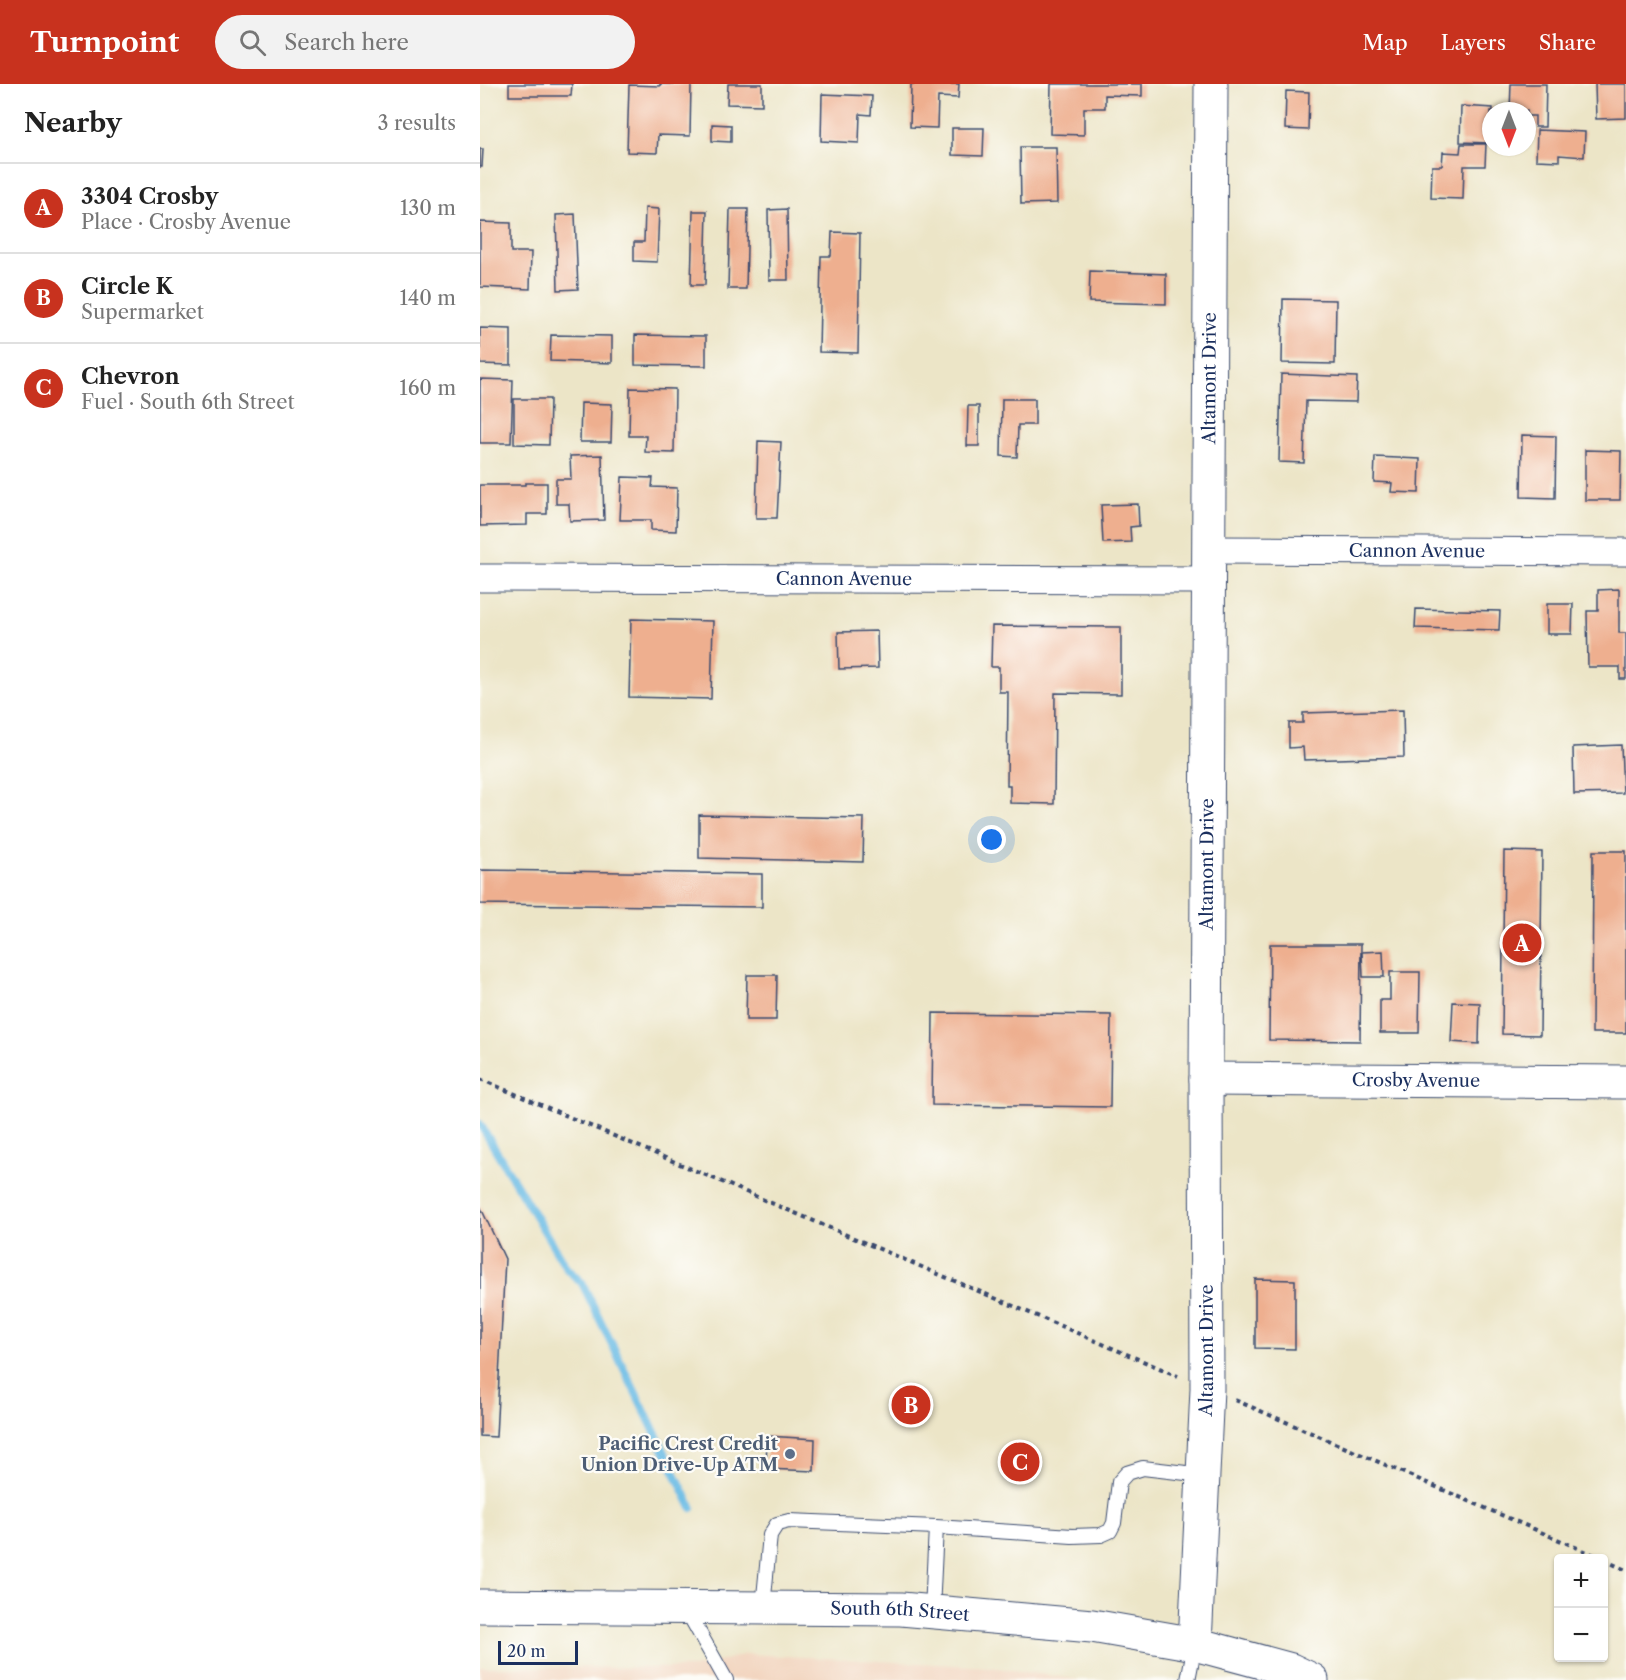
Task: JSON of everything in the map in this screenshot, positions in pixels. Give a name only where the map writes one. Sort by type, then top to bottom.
[{"type":"main road","name":"Altamont Drive","points":[[1195,1644],[1208,1389],[1206,1078],[1211,84]]},
{"type":"main road","name":"Crosby Avenue","points":[[1206,1078],[1626,1082]]},
{"type":"main road","name":"South 6th Street","points":[[480,1606],[763,1607],[932,1611],[1092,1626],[1195,1644],[1291,1670],[1312,1680]]},
{"type":"street","name":"Cannon Avenue","points":[[480,578],[1209,565],[1626,552]]},
{"type":"lane","points":[[763,1607],[770,1535],[777,1524],[789,1521],[1072,1536],[1101,1535],[1110,1531],[1114,1524],[1119,1482],[1127,1473],[1143,1468],[1203,1475]]},
{"type":"lane","points":[[932,1611],[936,1527]]},
{"type":"lane","points":[[685,1607],[726,1680]]},
{"type":"lane","points":[[1188,1680],[1195,1644]]},
{"type":"path","points":[[480,1079],[1590,1554]]},
{"type":"path","points":[[1608,1562],[1626,1569]]},
{"type":"shaded area","points":[[747,1654],[990,1667],[1080,1680],[480,1680],[480,1667],[693,1668]]},
{"type":"building","points":[[509,84],[572,84],[571,96],[509,96]]},
{"type":"building","points":[[660,84],[691,84],[690,136],[658,135],[657,153],[627,152],[629,85],[660,86]]},
{"type":"building","points":[[728,84],[762,84],[762,105],[727,104]]},
{"type":"building","points":[[911,84],[959,84],[958,98],[938,97],[937,128],[910,127]]},
{"type":"building","points":[[1051,84],[1142,84],[1142,96],[1105,95],[1105,108],[1084,108],[1084,135],[1050,134]]},
{"type":"building","points":[[1511,84],[1546,84],[1545,127],[1536,127],[1536,102],[1510,102]]},
{"type":"building","points":[[1595,84],[1626,84],[1626,118],[1596,119]]},
{"type":"building","points":[[1286,91],[1309,92],[1308,130],[1285,129]]},
{"type":"building","points":[[822,94],[872,96],[871,115],[860,114],[859,143],[821,141]]},
{"type":"building","points":[[1461,106],[1482,107],[1482,143],[1460,142]]},
{"type":"building","points":[[712,124],[731,125],[731,142],[712,141]]},
{"type":"building","points":[[952,128],[984,128],[983,156],[952,155]]},
{"type":"building","points":[[1537,130],[1585,132],[1584,157],[1559,155],[1559,161],[1536,160]]},
{"type":"building","points":[[1461,144],[1482,144],[1482,156],[1485,156],[1485,166],[1464,166],[1463,199],[1431,198],[1432,166],[1442,166],[1443,152],[1460,153]]},
{"type":"building","points":[[1020,147],[1056,147],[1057,203],[1021,204]]},
{"type":"building","points":[[480,149],[483,149],[482,167],[480,167]]},
{"type":"building","points":[[645,208],[659,209],[657,262],[634,261],[634,242],[644,242]]},
{"type":"building","points":[[730,209],[748,209],[746,289],[728,289]]},
{"type":"building","points":[[787,209],[788,280],[769,280],[768,210]]},
{"type":"building","points":[[693,211],[707,211],[705,285],[691,285]]},
{"type":"building","points":[[575,214],[578,289],[558,290],[556,215]]},
{"type":"building","points":[[480,222],[511,223],[511,252],[531,252],[530,289],[480,287]]},
{"type":"building","points":[[832,232],[860,233],[858,353],[819,352],[821,256],[831,256]]},
{"type":"building","points":[[1090,271],[1166,274],[1166,304],[1089,302]]},
{"type":"building","points":[[1283,299],[1336,300],[1335,364],[1282,363]]},
{"type":"building","points":[[480,328],[511,329],[511,365],[480,364]]},
{"type":"building","points":[[551,335],[612,336],[612,363],[550,361]]},
{"type":"building","points":[[635,335],[706,336],[706,366],[635,365]]},
{"type":"building","points":[[1281,374],[1357,377],[1356,402],[1306,401],[1304,463],[1279,462]]},
{"type":"building","points":[[480,379],[513,380],[511,443],[480,443]]},
{"type":"building","points":[[630,388],[675,389],[674,453],[645,452],[646,436],[629,436]]},
{"type":"building","points":[[514,399],[550,399],[549,445],[514,444]]},
{"type":"building","points":[[1002,399],[1035,399],[1035,425],[1018,425],[1017,457],[1001,456]]},
{"type":"building","points":[[581,403],[612,404],[611,442],[580,442]]},
{"type":"building","points":[[968,406],[979,406],[979,446],[967,446]]},
{"type":"building","points":[[1522,435],[1556,436],[1555,498],[1521,497]]},
{"type":"building","points":[[758,441],[781,442],[777,518],[756,518]]},
{"type":"building","points":[[1585,450],[1621,451],[1620,500],[1585,500]]},
{"type":"building","points":[[602,455],[604,520],[570,521],[569,504],[556,504],[556,479],[571,479],[570,456]]},
{"type":"building","points":[[1375,457],[1420,459],[1419,493],[1391,492],[1392,483],[1374,482]]},
{"type":"building","points":[[622,477],[653,478],[652,487],[677,488],[676,531],[651,530],[651,520],[620,520]]},
{"type":"building","points":[[525,483],[547,483],[547,514],[527,514],[527,525],[480,526],[480,485],[525,485]]},
{"type":"building","points":[[1138,504],[1139,526],[1130,527],[1131,542],[1103,543],[1101,505]]},
{"type":"building","points":[[1619,589],[1619,633],[1626,633],[1626,679],[1620,679],[1620,667],[1588,667],[1587,611],[1598,611],[1598,590]]},
{"type":"building","points":[[1547,604],[1573,604],[1572,634],[1547,634]]},
{"type":"building","points":[[1416,609],[1500,611],[1499,630],[1415,628]]},
{"type":"building","points":[[631,619],[713,621],[711,699],[629,697]]},
{"type":"building","points":[[992,626],[1121,627],[1121,694],[1055,693],[1054,804],[1010,803],[1010,786],[1007,786],[1008,692],[999,692],[999,667],[991,667]]},
{"type":"building","points":[[877,631],[878,668],[839,669],[838,632]]},
{"type":"building","points":[[1403,710],[1404,757],[1304,760],[1303,747],[1289,748],[1289,723],[1303,723],[1303,713]]},
{"type":"building","points":[[1621,745],[1623,793],[1574,794],[1573,747]]},
{"type":"building","points":[[699,815],[864,818],[863,862],[699,858]]},
{"type":"building","points":[[1504,851],[1542,852],[1540,1035],[1502,1034]]},
{"type":"building","points":[[1593,851],[1626,851],[1626,1033],[1592,1033]]},
{"type":"building","points":[[480,870],[762,874],[762,907],[480,904]]},
{"type":"building","points":[[1270,944],[1361,944],[1360,1041],[1269,1040]]},
{"type":"building","points":[[1383,951],[1384,977],[1363,977],[1362,952]]},
{"type":"building","points":[[1390,972],[1420,972],[1419,1033],[1380,1033],[1380,1000],[1390,1000]]},
{"type":"building","points":[[747,975],[777,975],[776,1020],[746,1020]]},
{"type":"building","points":[[1453,1002],[1480,1003],[1479,1044],[1451,1042]]},
{"type":"building","points":[[933,1013],[1111,1015],[1110,1107],[932,1105]]},
{"type":"building","points":[[480,1206],[505,1259],[496,1437],[480,1436]]},
{"type":"building","points":[[1255,1279],[1295,1280],[1295,1349],[1255,1348]]},
{"type":"building","name":"Pacific Crest Credit Union Drive-Up ATM","points":[[767,1436],[815,1439],[814,1471],[766,1469]]},
{"type":"waterway","points":[[480,1124],[567,1269],[582,1283],[692,1508]]},
{"type":"place","name":"3304 Crosby","points":[[1522,943]]},
{"type":"place","name":"Circle K","points":[[911,1405]]},
{"type":"place","name":"Pacific Crest Credit Union Drive-Up ATM","points":[[790,1454]]},
{"type":"place","name":"Chevron","points":[[1020,1462]]}]
